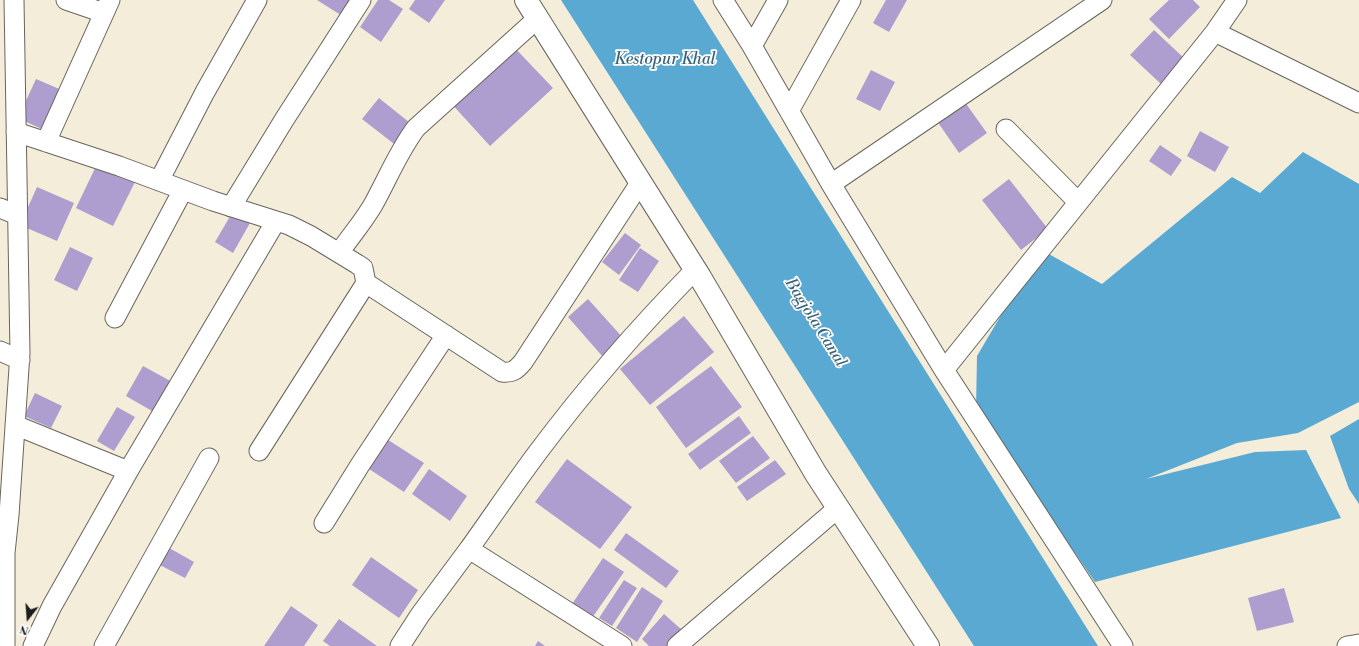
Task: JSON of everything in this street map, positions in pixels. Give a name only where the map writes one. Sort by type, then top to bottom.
[{"type":"street","points":[[5,646],[2,576],[5,553],[5,513],[16,425],[20,360],[16,132],[8,104],[14,0]]},
{"type":"street","points":[[46,142],[107,7],[66,0]]},
{"type":"street","points":[[159,181],[205,92],[257,0]]},
{"type":"street","points":[[231,207],[284,120],[361,0]]},
{"type":"street","points":[[526,0],[695,270],[816,474],[924,645]]},
{"type":"street","points":[[723,0],[752,46],[831,184],[944,370],[1123,646]]},
{"type":"street","points":[[752,46],[778,0]]},
{"type":"street","points":[[789,111],[852,0]]},
{"type":"street","points":[[831,184],[1102,0]]},
{"type":"street","points":[[944,370],[1215,32],[1237,0]]},
{"type":"street","points":[[339,253],[372,206],[399,154],[416,128],[538,18]]},
{"type":"street","points":[[1215,32],[1359,103]]},
{"type":"street","points":[[1006,129],[1078,202]]},
{"type":"street","points":[[16,132],[231,207],[289,225],[363,268],[366,283],[259,451]]},
{"type":"street","points":[[366,283],[502,372],[509,373],[515,371],[523,362],[640,183]]},
{"type":"street","points":[[115,318],[183,190]]},
{"type":"street","points":[[0,208],[18,215]]},
{"type":"street","points":[[33,646],[52,606],[128,471],[276,222]]},
{"type":"street","points":[[400,646],[420,615],[538,452],[604,370],[662,303],[695,270]]},
{"type":"street","points":[[324,523],[360,465],[446,335]]},
{"type":"street","points":[[0,351],[20,360]]},
{"type":"street","points":[[16,425],[128,471]]},
{"type":"street","points":[[104,646],[209,458]]},
{"type":"street","points":[[677,646],[838,508]]},
{"type":"street","points":[[469,549],[622,646]]},
{"type":"street","points":[[1347,646],[1359,644]]},
{"type":"water","name":"Kestopur Khal","points":[[561,0],[693,0],[1098,646],[974,646]]},
{"type":"water","points":[[1303,152],[1359,184],[1359,402],[1298,433],[1237,443],[1146,479],[1255,452],[1306,450],[1341,518],[1095,582],[976,409],[977,356],[1040,249],[1102,284],[1232,177],[1260,193]]},
{"type":"water","points":[[1359,419],[1359,504],[1349,489],[1330,436]]},
{"type":"building","points":[[317,0],[355,0],[344,17]]},
{"type":"building","points":[[378,0],[389,0],[403,9],[381,42],[360,27]]},
{"type":"building","points":[[415,0],[445,0],[429,23],[409,9]]},
{"type":"building","points":[[886,0],[907,0],[889,32],[873,23]]},
{"type":"building","points":[[1169,0],[1193,0],[1200,7],[1169,39],[1149,19]]},
{"type":"building","points":[[1154,30],[1185,59],[1161,84],[1130,55]]},
{"type":"building","points":[[512,45],[553,88],[490,146],[450,102]]},
{"type":"building","points":[[871,70],[895,82],[880,111],[856,99]]},
{"type":"building","points":[[36,79],[64,91],[46,131],[18,118]]},
{"type":"building","points":[[379,98],[415,127],[398,147],[362,119]]},
{"type":"building","points":[[964,101],[987,133],[959,153],[937,121]]},
{"type":"building","points":[[1200,131],[1229,147],[1215,172],[1187,156]]},
{"type":"building","points":[[1160,145],[1182,160],[1171,176],[1149,161]]},
{"type":"building","points":[[98,162],[136,180],[113,226],[76,208]]},
{"type":"building","points":[[1009,179],[1048,229],[1021,250],[982,200]]},
{"type":"building","points":[[37,187],[74,203],[57,241],[20,225]]},
{"type":"building","points":[[232,213],[250,223],[233,253],[215,242]]},
{"type":"building","points":[[625,233],[641,245],[619,275],[602,262]]},
{"type":"building","points":[[70,247],[93,258],[77,291],[54,280]]},
{"type":"building","points":[[640,248],[659,261],[638,292],[619,280]]},
{"type":"building","points":[[588,299],[624,339],[603,357],[568,317]]},
{"type":"building","points":[[684,316],[714,352],[650,405],[620,369]]},
{"type":"building","points":[[143,366],[176,384],[159,415],[126,396]]},
{"type":"building","points":[[711,366],[742,407],[686,448],[656,407]]},
{"type":"building","points":[[35,393],[62,406],[51,428],[24,416]]},
{"type":"building","points":[[117,407],[135,417],[114,451],[97,441]]},
{"type":"building","points":[[739,416],[751,433],[700,470],[688,454]]},
{"type":"building","points":[[382,436],[424,463],[404,492],[363,465]]},
{"type":"building","points":[[753,436],[770,458],[736,483],[719,461]]},
{"type":"building","points":[[567,459],[632,507],[600,549],[535,502]]},
{"type":"building","points":[[775,460],[786,474],[747,501],[737,487]]},
{"type":"building","points":[[429,469],[467,496],[450,521],[412,494]]},
{"type":"building","points":[[626,533],[679,571],[666,588],[614,550]]},
{"type":"building","points":[[164,545],[194,562],[185,578],[154,562]]},
{"type":"building","points":[[371,557],[418,590],[399,618],[352,585]]},
{"type":"building","points":[[603,558],[624,572],[592,618],[572,604]]},
{"type":"building","points":[[624,580],[637,588],[612,626],[599,618]]},
{"type":"building","points":[[642,587],[663,601],[637,642],[616,628]]},
{"type":"building","points":[[1284,588],[1294,622],[1257,631],[1248,598]]},
{"type":"building","points":[[291,606],[318,625],[304,646],[264,646]]},
{"type":"building","points":[[664,614],[682,630],[668,646],[649,646],[642,639]]},
{"type":"building","points":[[339,619],[377,646],[330,646],[323,641]]},
{"type":"building","points":[[538,641],[545,646],[535,646]]},
{"type":"water label","name":"Bagjola Canal","points":[[815,323]]}]
